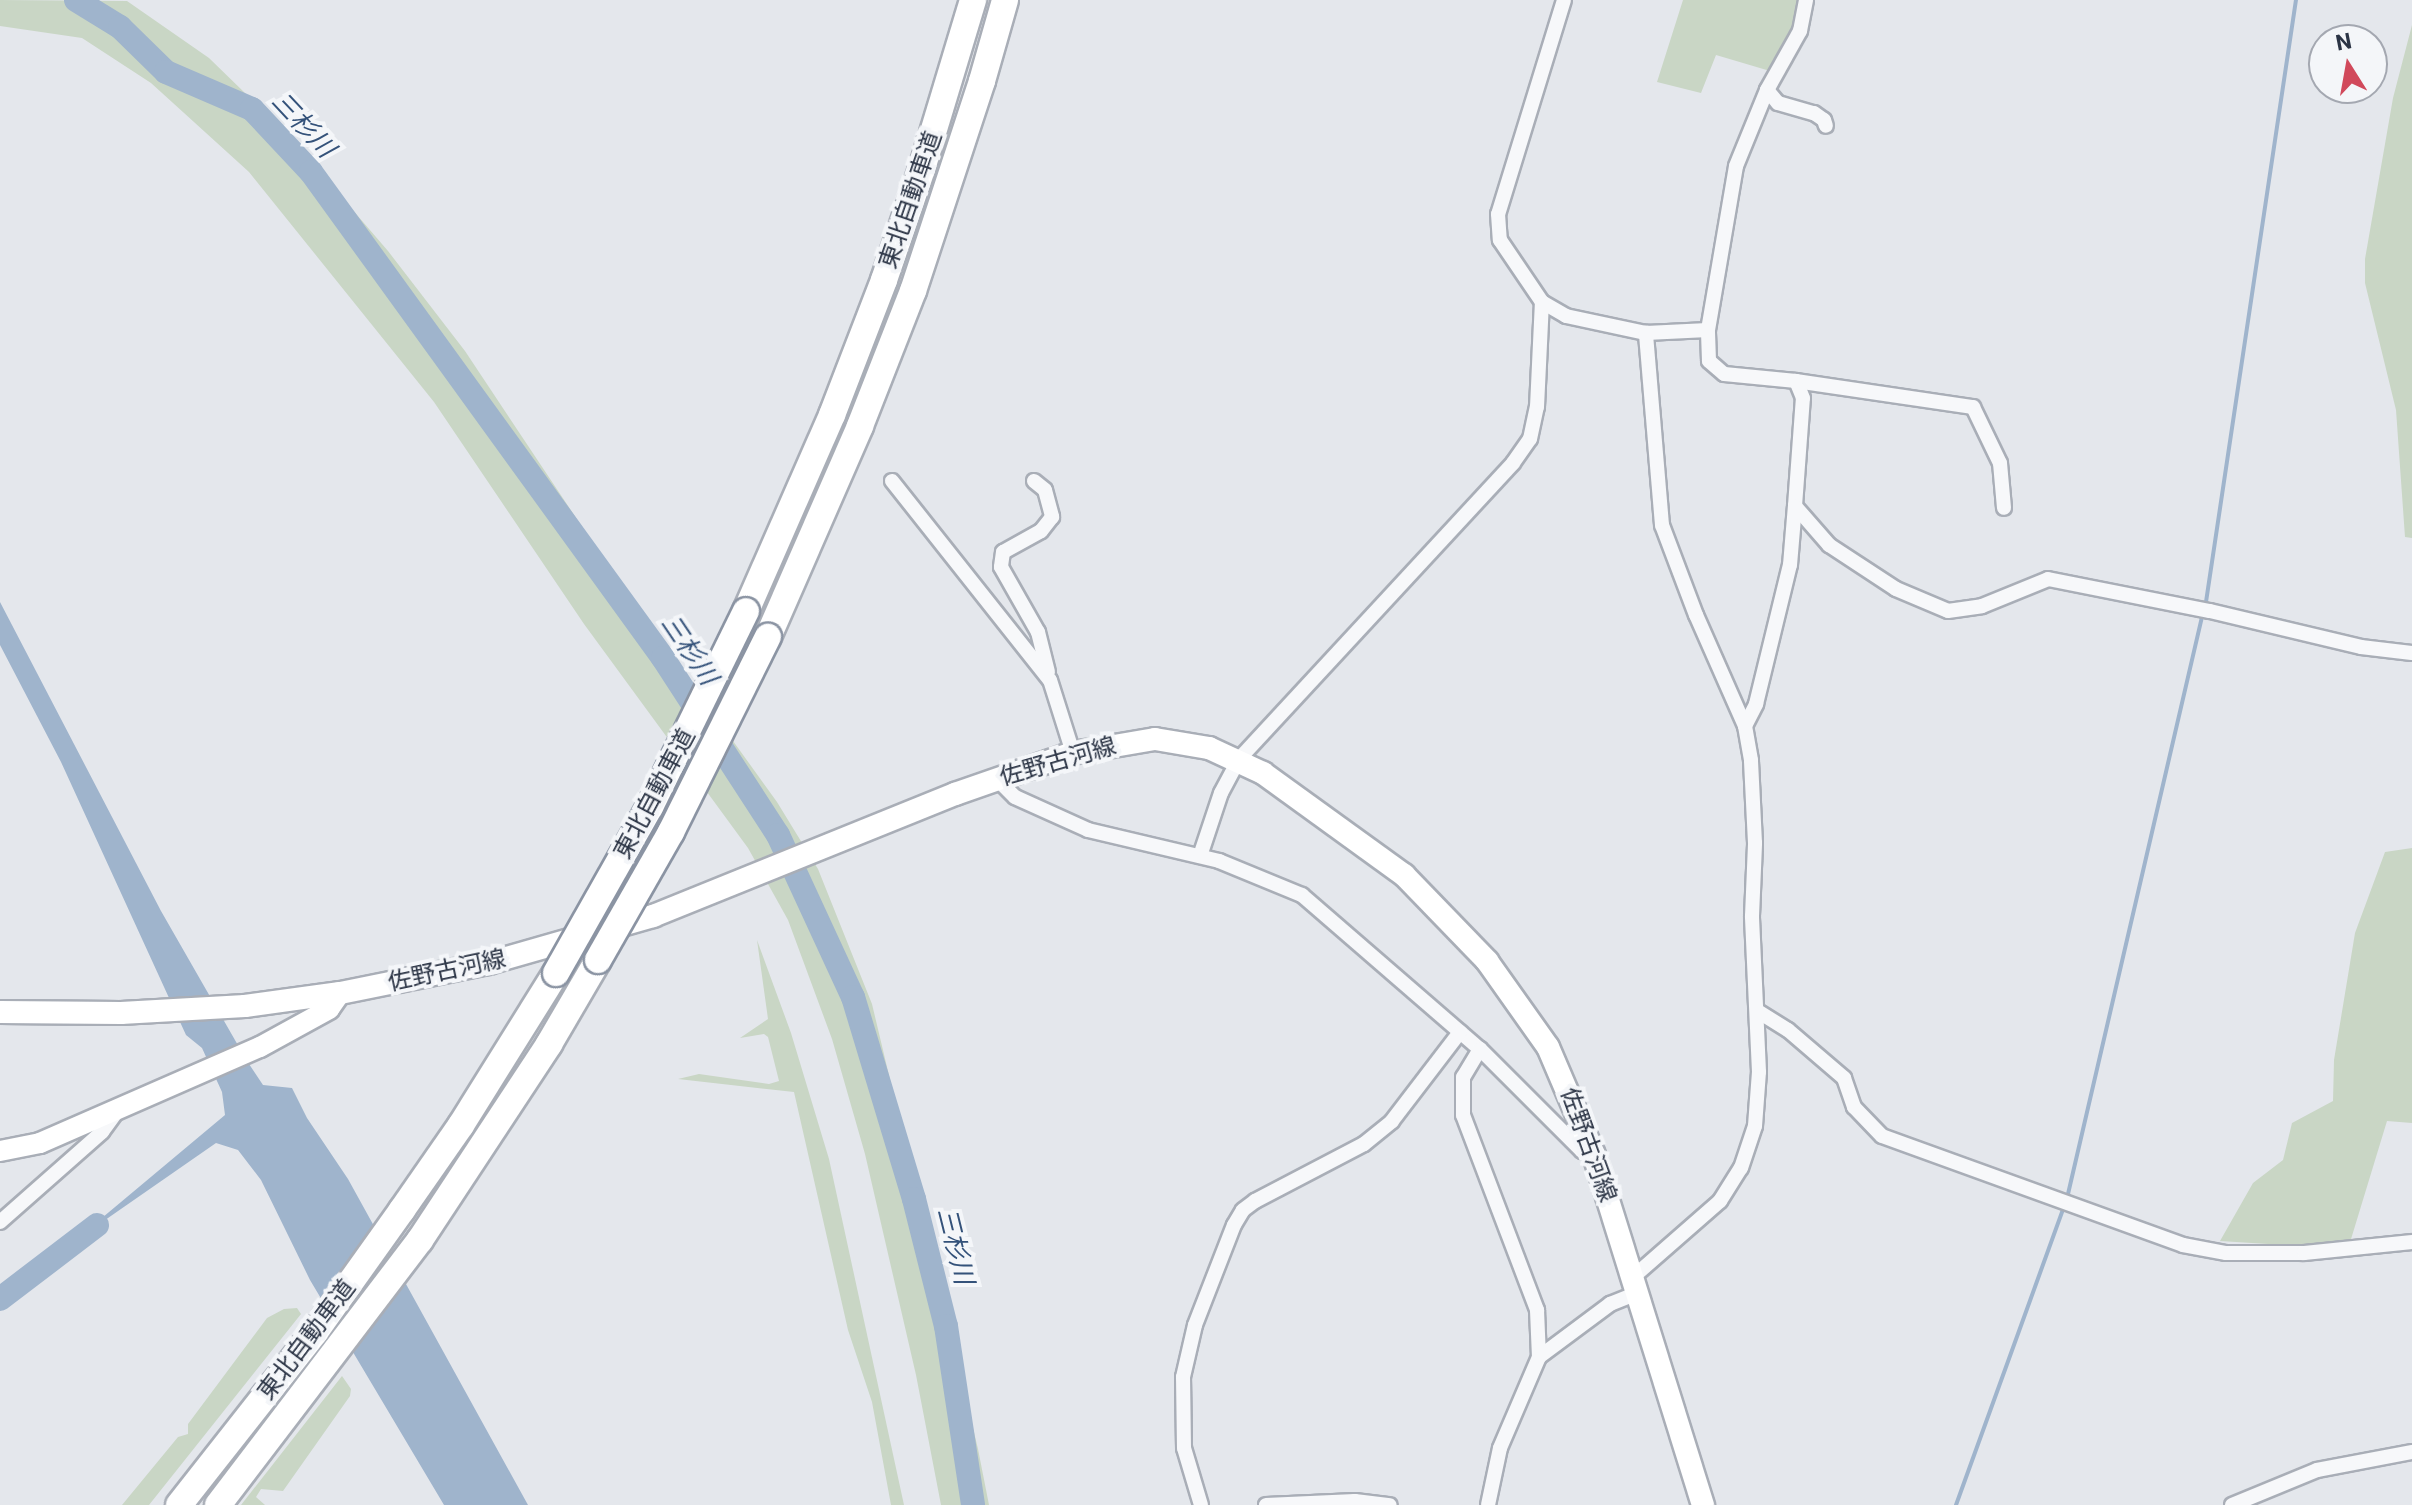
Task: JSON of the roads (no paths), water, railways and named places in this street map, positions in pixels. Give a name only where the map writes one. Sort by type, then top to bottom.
[{"type":"highway","name":"東北自動車道","points":[[179,1505],[315,1332],[461,1125],[556,973],[650,807],[746,611],[826,429],[884,280],[922,169],[973,0]]},
{"type":"highway","name":"東北自動車道","points":[[218,1505],[420,1240],[549,1044],[671,832],[768,637],[848,455],[913,291],[978,95],[1005,0]]},
{"type":"main road","name":"佐野古河線","points":[[0,1012],[167,1011],[235,1006],[340,993],[551,947],[653,916],[997,779],[1073,753],[1155,739],[1193,744],[1239,759],[1290,791],[1404,875],[1469,939],[1508,987],[1548,1047],[1594,1155],[1703,1505]]},
{"type":"street","points":[[1564,0],[1498,214],[1500,240],[1542,302],[1566,316],[1646,333],[1708,330]]},
{"type":"street","points":[[1806,0],[1800,31],[1767,90],[1736,166],[1708,330],[1709,361],[1724,374],[1796,381],[1973,407],[2000,463],[2004,508]]},
{"type":"street","points":[[1767,90],[1778,103],[1814,113],[1824,120],[1826,126]]},
{"type":"street","points":[[1200,856],[1221,793],[1239,759],[1530,439],[1537,407],[1542,302]]},
{"type":"street","points":[[1539,1357],[1634,1286],[1720,1201],[1741,1168],[1755,1126],[1759,1012],[1752,916],[1755,800],[1745,726],[1696,615],[1662,525],[1646,333]]},
{"type":"street","points":[[1745,726],[1756,704],[1790,565],[1803,398],[1796,381]]},
{"type":"street","points":[[892,481],[1050,680]]},
{"type":"street","points":[[1034,481],[1045,490],[1052,517],[1041,531],[1003,552],[1001,567],[1038,632],[1073,753]]},
{"type":"street","points":[[1795,506],[1829,545],[1896,589],[1948,611],[1982,606],[2048,579],[2210,611],[2361,647],[2412,653]]},
{"type":"street","points":[[997,779],[1015,797],[1088,830],[1243,868],[1302,895],[1480,1049],[1560,1132],[1582,1151],[1594,1155]]},
{"type":"street","points":[[0,1151],[40,1143],[245,1054],[329,1009],[340,993]]},
{"type":"street","points":[[1759,1012],[1788,1030],[1844,1078],[1854,1107],[1882,1136],[2183,1245],[2226,1253],[2304,1253],[2412,1242]]},
{"type":"street","points":[[1201,1505],[1184,1448],[1183,1377],[1195,1325],[1234,1225],[1243,1210],[1255,1201],[1364,1144],[1392,1121],[1460,1032]]},
{"type":"street","points":[[1480,1049],[1463,1077],[1463,1115],[1537,1310],[1539,1357],[1500,1448],[1488,1505]]},
{"type":"street","points":[[0,1222],[102,1132],[117,1111]]},
{"type":"street","points":[[2232,1505],[2317,1470],[2412,1452]]},
{"type":"street","points":[[1266,1505],[1355,1501],[1390,1505]]},
{"type":"water","points":[[0,602],[161,911],[247,1061],[263,1085],[292,1088],[307,1118],[348,1179],[528,1505],[444,1505],[310,1280],[261,1180],[238,1150],[216,1143],[72,1243],[225,1115],[222,1092],[202,1048],[186,1035],[61,762],[0,645]]},
{"type":"waterway","name":"三杉川","points":[[76,0],[120,27],[166,72],[252,109],[311,172],[663,658],[778,835],[853,997],[914,1199],[946,1326],[973,1505]]},
{"type":"waterway","points":[[2206,602],[2296,0]]},
{"type":"waterway","points":[[2068,1194],[2202,617]]},
{"type":"waterway","points":[[1956,1505],[2064,1207]]},
{"type":"waterway","points":[[0,1299],[97,1225]]}]
